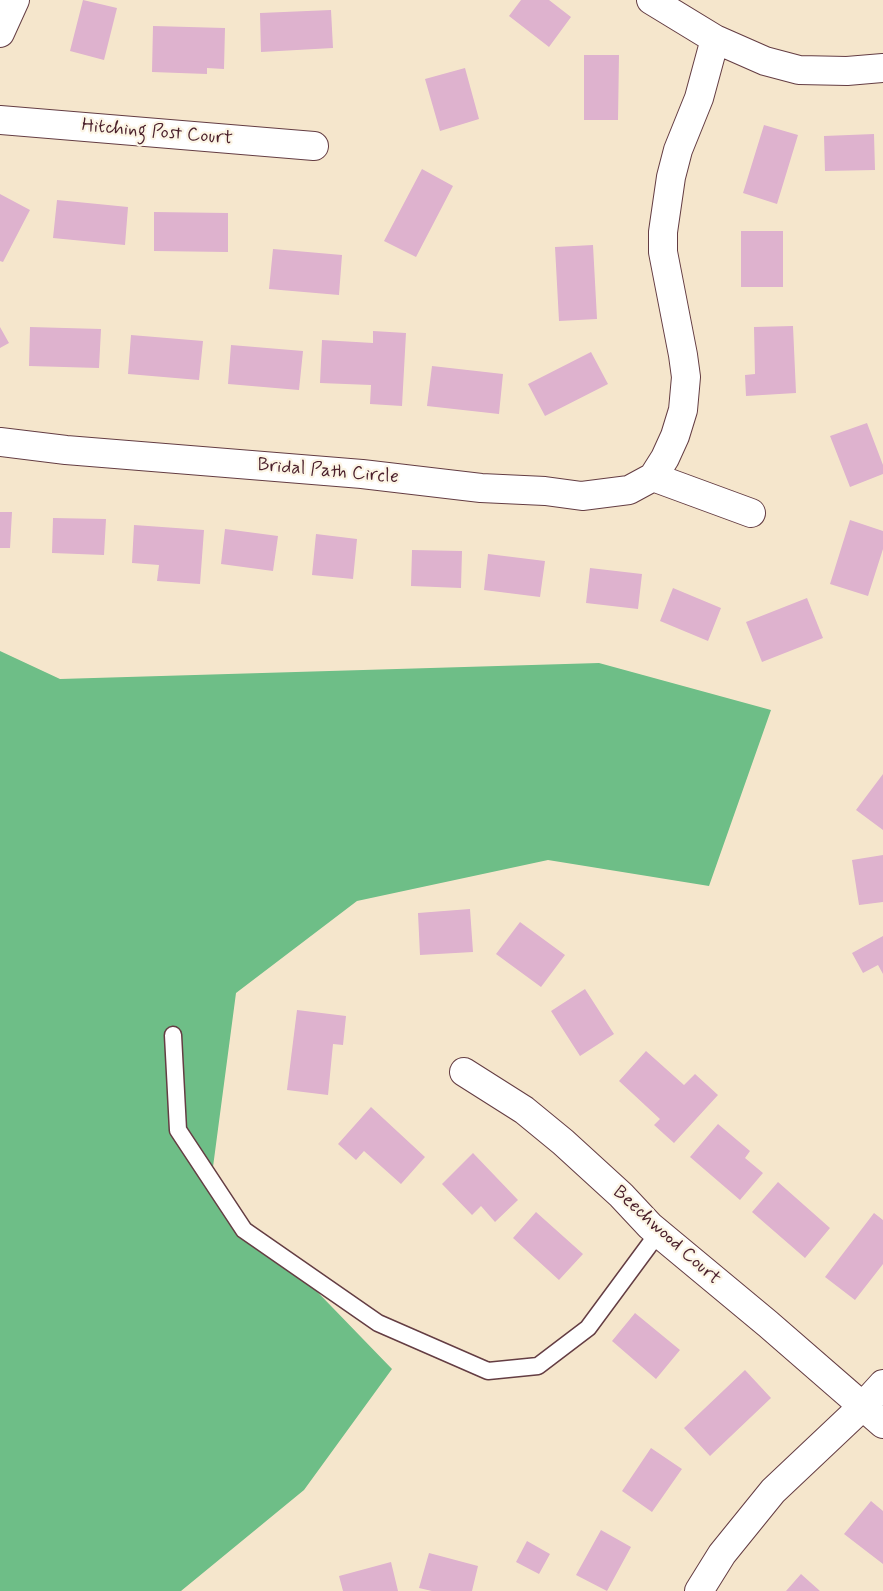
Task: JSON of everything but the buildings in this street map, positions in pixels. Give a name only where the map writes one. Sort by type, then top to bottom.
[{"type":"street","points":[[0,33],[15,0]]},
{"type":"street","points":[[651,0],[715,39],[765,61],[799,70],[847,71],[883,68]]},
{"type":"street","points":[[715,39],[699,98],[678,150],[671,177],[663,232],[663,252],[686,377],[684,410],[665,458],[653,477],[751,513]]},
{"type":"street","name":"Hitching Post Court","points":[[0,120],[314,146]]},
{"type":"street","name":"Bridal Path Circle","points":[[0,442],[66,450],[362,474],[481,488],[545,491],[582,496],[629,490],[653,477]]},
{"type":"street","name":"Beechwood Court","points":[[464,1072],[524,1110],[563,1142],[621,1195],[657,1232],[873,1415]]},
{"type":"street","points":[[699,1591],[722,1554],[772,1491],[873,1415],[883,1384]]},
{"type":"lane","points":[[173,1035],[178,1130],[244,1230],[378,1323],[488,1371],[538,1366],[588,1328],[657,1232]]},
{"type":"green space","points":[[0,651],[60,679],[599,663],[771,710],[709,886],[548,860],[357,901],[236,993],[211,1182],[392,1369],[304,1490],[181,1591],[0,1591]]}]
